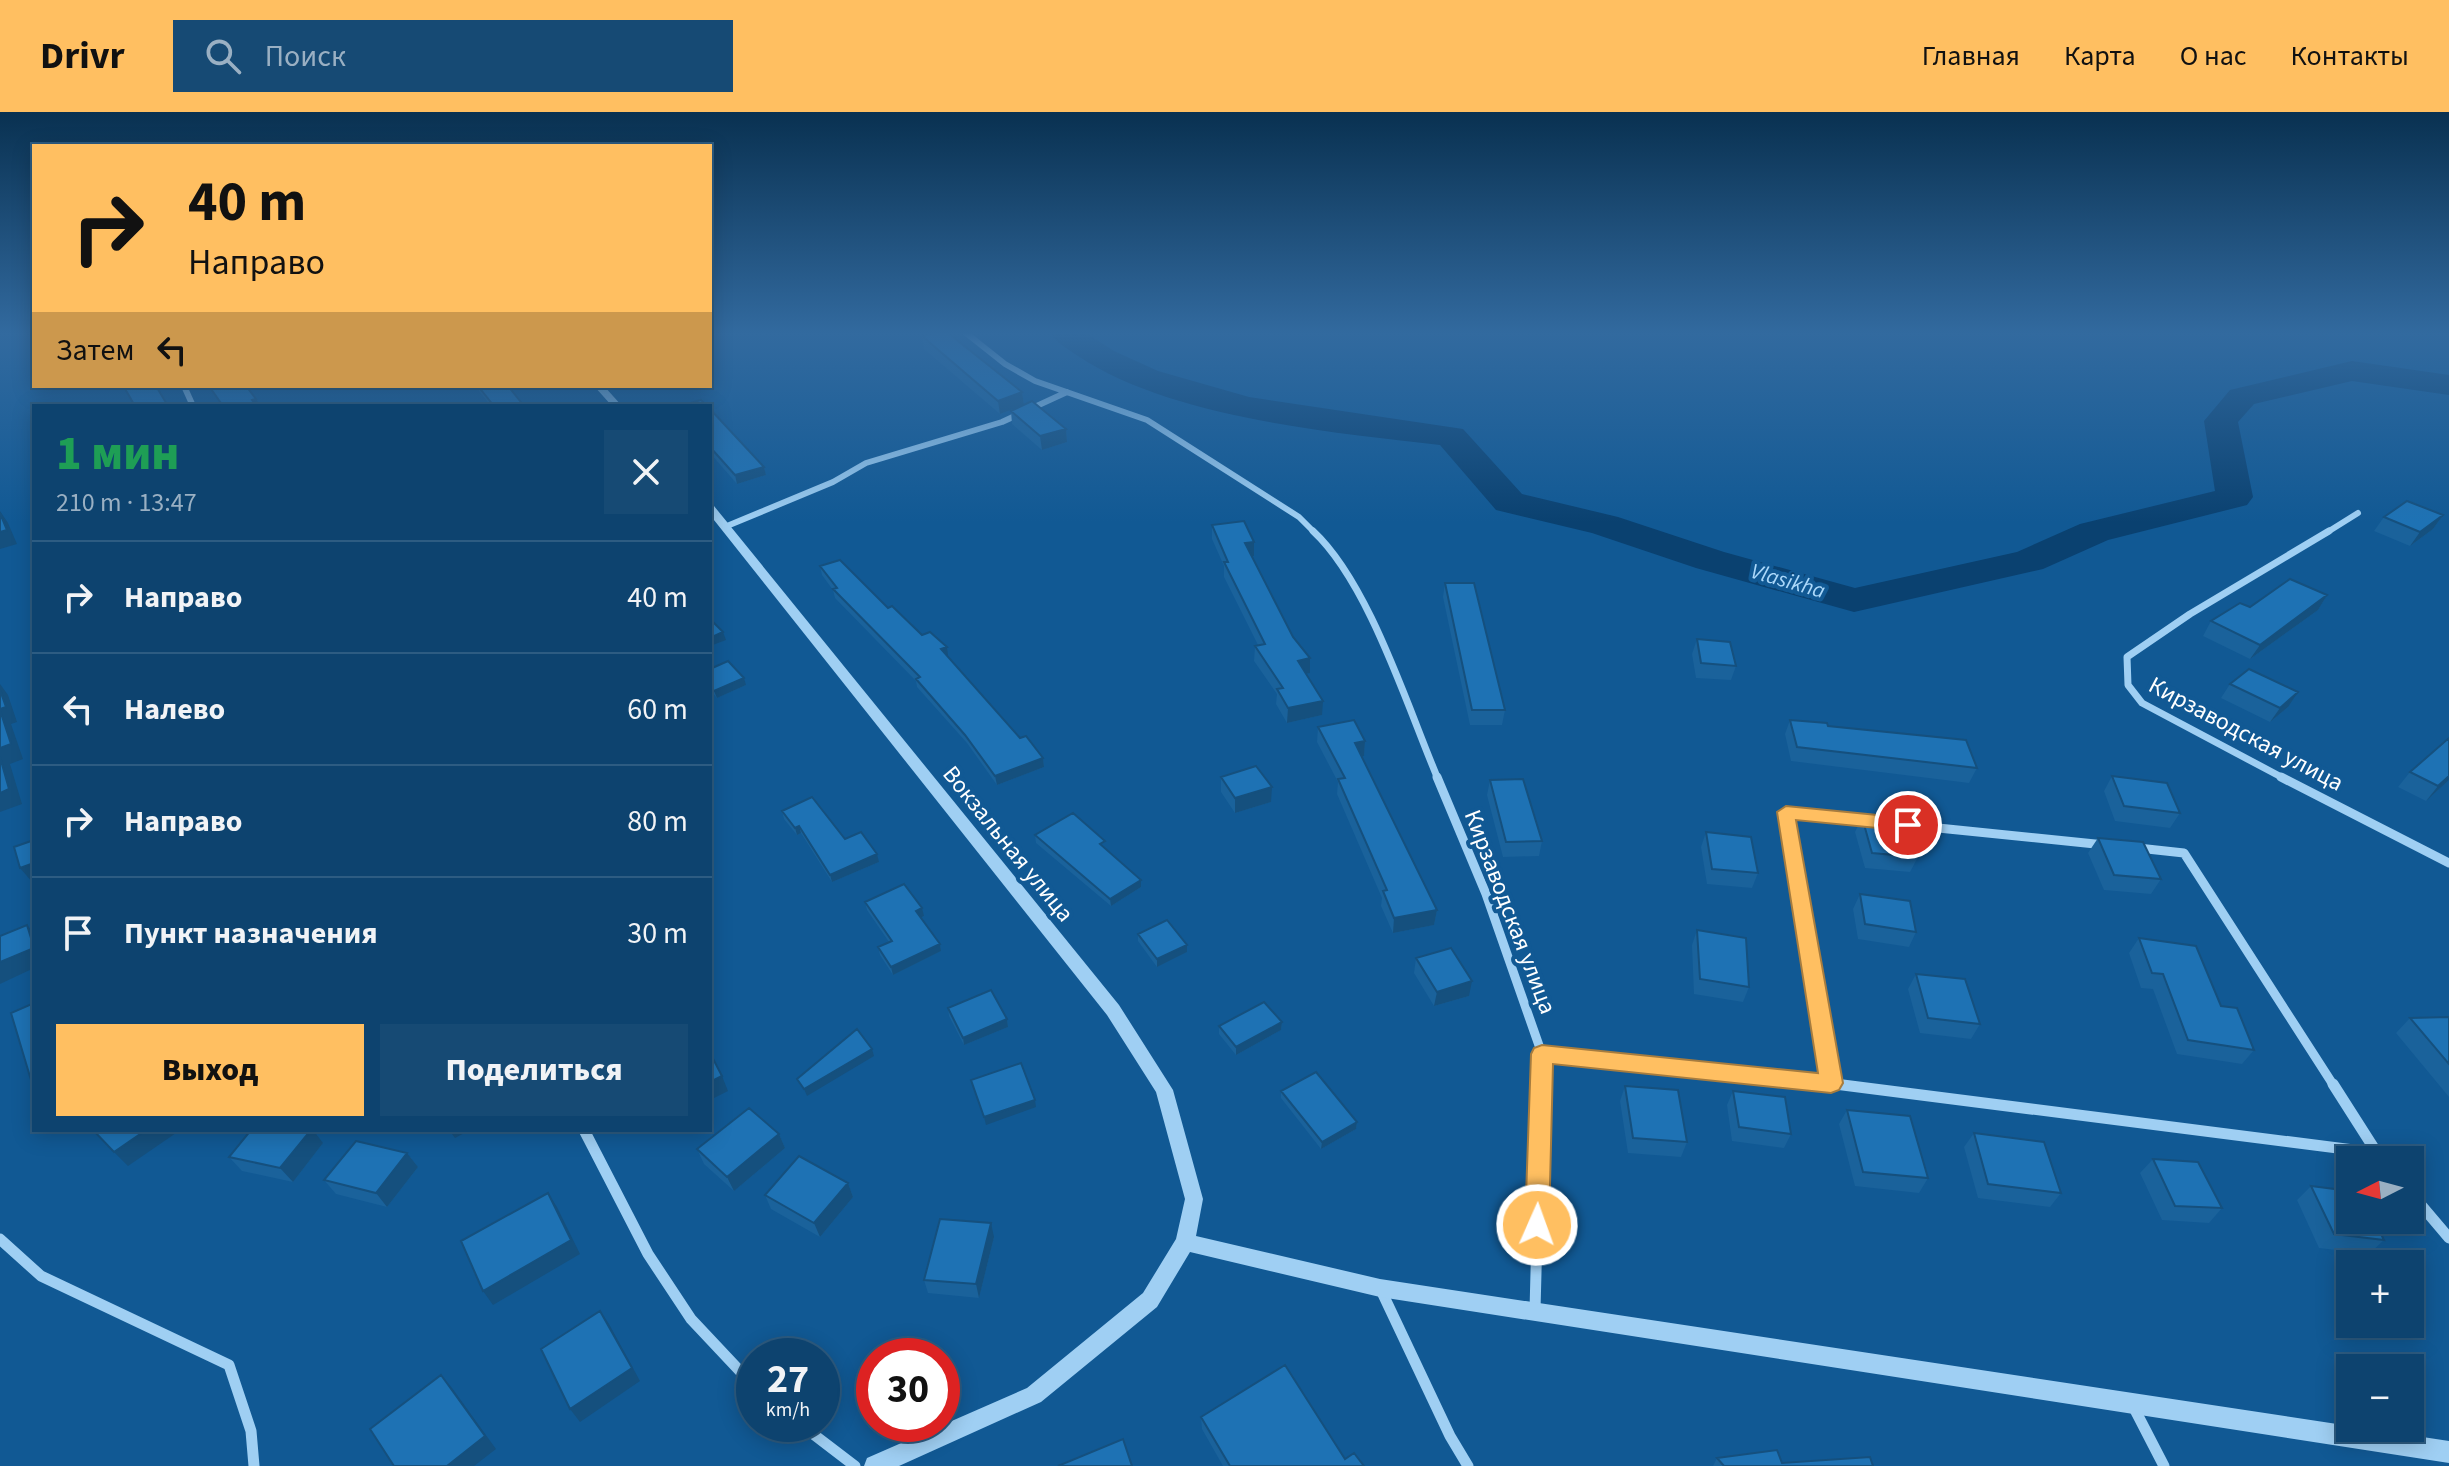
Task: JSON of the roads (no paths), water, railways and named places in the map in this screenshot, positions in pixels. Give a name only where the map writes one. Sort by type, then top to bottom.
[{"type":"street","points":[[727,526],[833,482],[866,463],[1002,422],[1058,396]]},
{"type":"street","name":"Кирзаводская улица","points":[[1079,396],[1147,420],[1299,517],[1334,550],[1365,605],[1486,894],[1542,1054],[1535,1311]]},
{"type":"street","name":"Вокзальная улица","points":[[712,510],[1113,1010],[1164,1090],[1194,1199],[1185,1242],[1150,1300],[1034,1395],[875,1466]]},
{"type":"street","name":"Кирзаводская улица","points":[[2358,513],[2190,614],[2127,657],[2125,686],[2135,699],[2158,715],[2449,863]]},
{"type":"street","points":[[1831,1083],[1786,812],[1878,822]]},
{"type":"street","points":[[1893,823],[2184,853],[2373,1146]]},
{"type":"street","points":[[1542,1054],[1831,1083],[2336,1151]]},
{"type":"street","points":[[585,1132],[648,1254],[691,1319],[736,1367]]},
{"type":"street","points":[[2424,1209],[2449,1238]]},
{"type":"street","points":[[0,1239],[41,1276],[229,1365],[251,1431],[254,1466]]},
{"type":"street","points":[[1185,1242],[1380,1288],[2449,1452]]},
{"type":"street","points":[[1380,1288],[1450,1436],[1468,1466]]},
{"type":"street","points":[[2132,1403],[2164,1466]]},
{"type":"street","points":[[824,1442],[855,1466]]},
{"type":"waterway","name":"Vlasikha","points":[[1205,396],[1303,417],[1451,436],[1509,502],[1605,525],[1710,560],[1854,600],[2029,561],[2094,532],[2234,497],[2221,421],[2245,396]]}]
